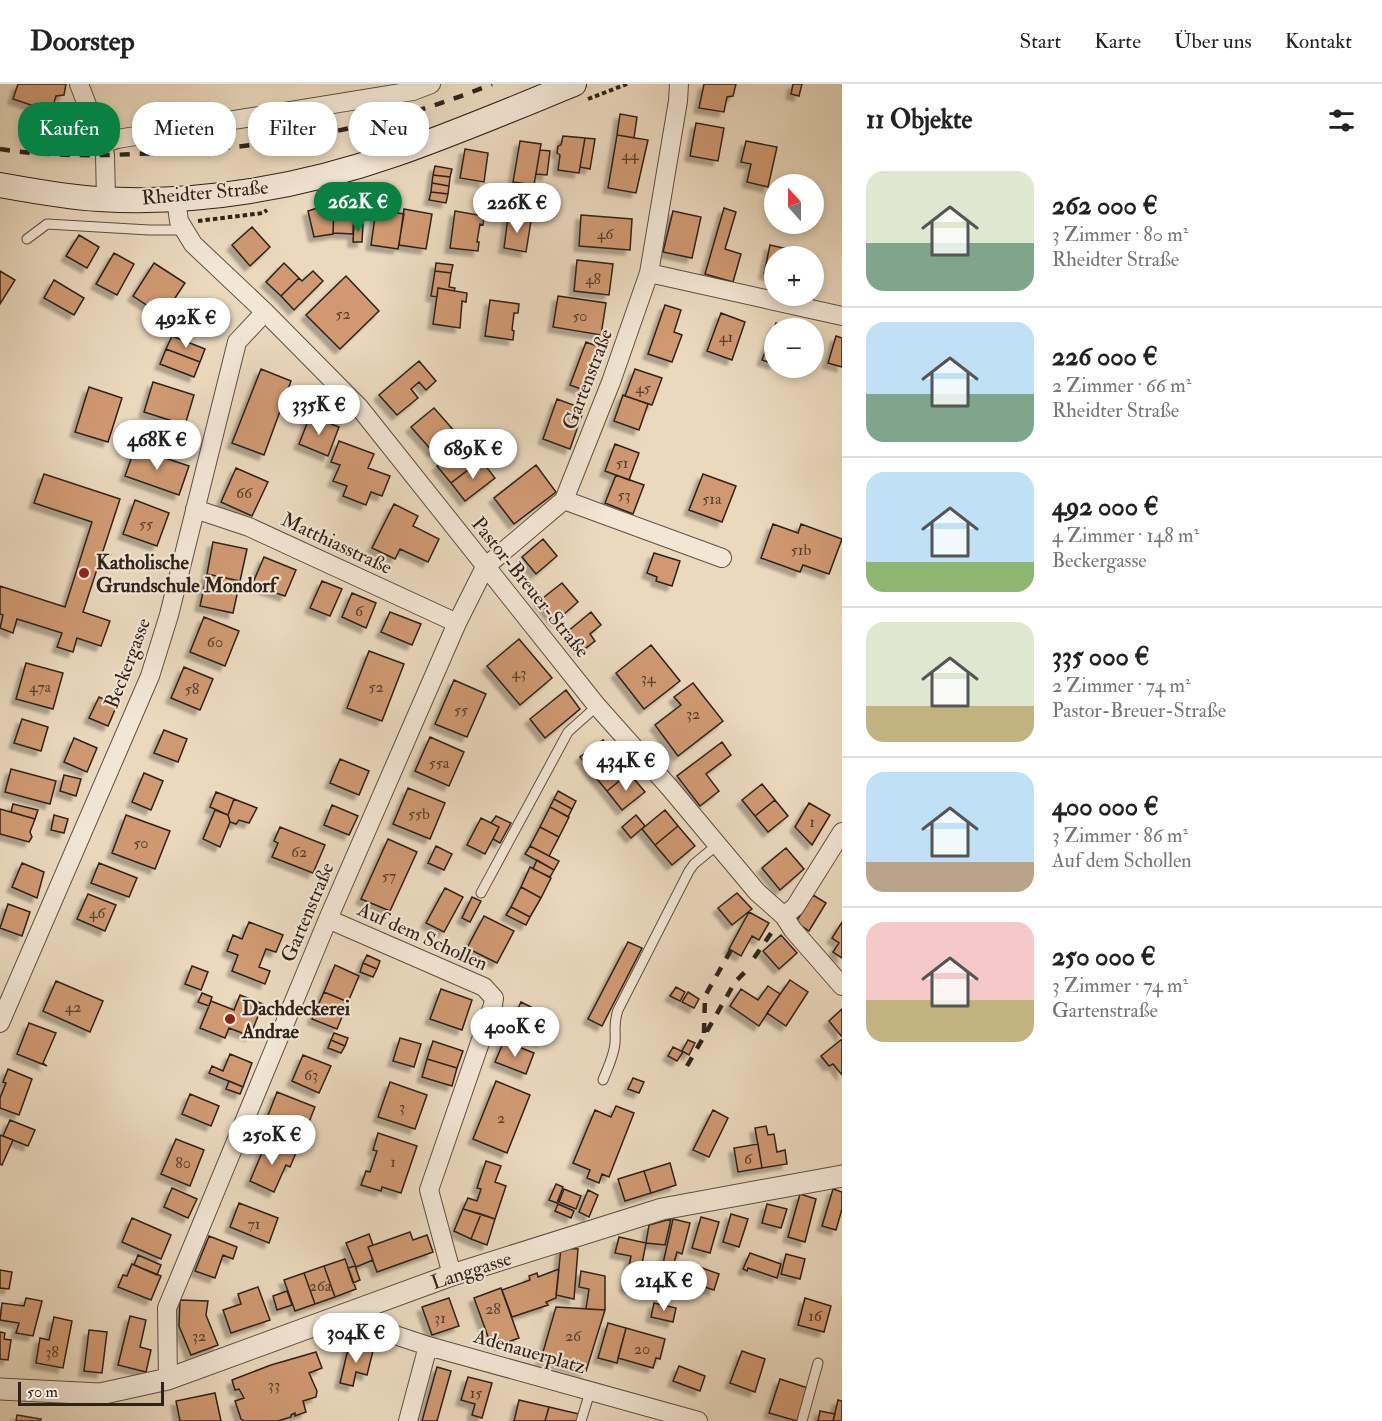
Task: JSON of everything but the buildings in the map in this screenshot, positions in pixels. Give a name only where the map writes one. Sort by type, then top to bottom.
[{"type":"main road","name":"Rheidter Straße","points":[[0,184],[76,197],[106,199],[177,199],[236,193],[298,182],[395,154],[574,84]]},
{"type":"street","points":[[79,84],[86,102]]},
{"type":"street","points":[[120,139],[413,90],[430,84]]},
{"type":"street","name":"Gartenstraße","points":[[168,1379],[167,1308],[328,919],[457,623],[485,567],[564,500],[611,382],[649,273],[679,84]]},
{"type":"street","points":[[105,156],[106,199]]},
{"type":"street","name":"Pastor-Breuer-Straße","points":[[177,199],[179,221],[193,244],[265,312],[359,407],[597,706],[758,892],[784,916],[793,930],[842,986]]},
{"type":"street","points":[[649,273],[842,316]]},
{"type":"street","name":"Beckergasse","points":[[0,1023],[150,676],[169,615],[237,342],[265,312]]},
{"type":"street","points":[[564,500],[722,558]]},
{"type":"street","name":"Matthiasstraße","points":[[195,509],[249,527],[457,623]]},
{"type":"street","points":[[784,916],[795,907],[842,832]]},
{"type":"street","name":"Auf dem Schollen","points":[[328,919],[484,987],[494,998],[494,1005],[429,1190],[452,1275]]},
{"type":"street","name":"Langgasse","points":[[0,1389],[100,1394],[168,1379],[452,1275],[662,1209],[842,1176]]},
{"type":"street","name":"Adenauerplatz","points":[[357,1310],[383,1331],[428,1346],[698,1421]]},
{"type":"street","points":[[408,1421],[428,1346]]},
{"type":"lane","points":[[27,239],[46,224],[183,230]]},
{"type":"lane","points":[[482,893],[567,732],[597,706]]},
{"type":"lane","points":[[603,1080],[612,1058],[615,1041],[613,1026],[618,1010],[693,864],[717,845]]},
{"type":"lane","points":[[801,1421],[819,1363]]},
{"type":"lane","points":[[581,1421],[590,1392]]},
{"type":"railway","points":[[0,149],[51,154],[119,155],[227,148],[317,135],[362,125],[406,114],[492,84]]},
{"type":"railway","points":[[754,958],[774,929]]},
{"type":"railway","points":[[704,1033],[705,996],[731,950]]},
{"type":"railway","points":[[687,1066],[735,982],[747,970]]},
{"type":"place","name":"Katholische Grundschule Mondorf","points":[[84,573]]},
{"type":"place","name":"Dachdeckerei Andrae","points":[[230,1019]]}]
